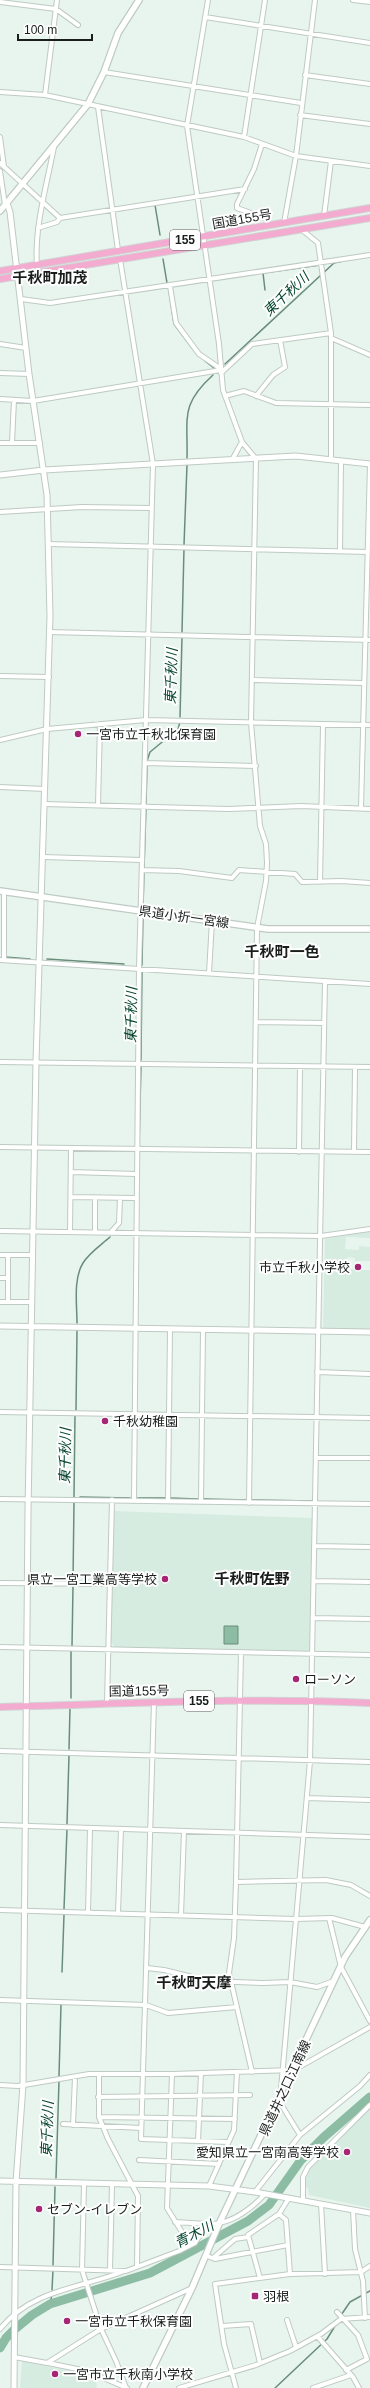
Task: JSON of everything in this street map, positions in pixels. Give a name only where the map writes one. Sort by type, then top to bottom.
[{"type":"highway","name":"国道155号","points":[[0,271],[370,208]]},
{"type":"highway","name":"国道155号","points":[[0,279],[370,218]]},
{"type":"highway","name":"国道155号","points":[[0,1707],[240,1700],[311,1700],[370,1703]]},
{"type":"highway","name":"国道155号","points":[[0,1703],[28,1705]]},
{"type":"main road","points":[[0,211],[88,104],[104,72],[118,33],[139,0]]},
{"type":"main road","name":"県道小折一宮線","points":[[2,891],[257,928],[292,930],[370,929]]},
{"type":"main road","name":"県道井之口江南線","points":[[144,2388],[207,2256],[219,2225],[294,2070],[334,1981],[364,1927],[370,1920]]},
{"type":"street","points":[[45,95],[57,0]]},
{"type":"street","points":[[208,0],[187,126],[204,236],[225,396],[242,442],[256,459],[251,723],[260,809],[260,826],[266,844],[267,872],[257,928],[258,976],[249,1503]]},
{"type":"street","points":[[244,137],[249,94],[265,0]]},
{"type":"street","points":[[284,223],[296,156],[304,75],[314,0]]},
{"type":"street","points":[[353,0],[370,2]]},
{"type":"street","points":[[0,2],[21,2],[56,9],[78,25]]},
{"type":"street","points":[[205,17],[310,35],[370,43]]},
{"type":"street","points":[[104,72],[301,103]]},
{"type":"street","points":[[304,75],[370,84]]},
{"type":"street","points":[[0,92],[45,95],[244,137],[296,156],[370,166]]},
{"type":"street","points":[[98,106],[118,250]]},
{"type":"street","points":[[300,115],[370,124]]},
{"type":"street","points":[[0,137],[4,167]]},
{"type":"street","points":[[262,144],[245,189],[237,204],[237,208],[267,219],[268,226]]},
{"type":"street","points":[[37,265],[38,219],[44,204],[54,146]]},
{"type":"street","points":[[324,216],[331,161]]},
{"type":"street","points":[[0,163],[22,185],[60,218]]},
{"type":"street","points":[[0,171],[17,268],[29,374],[44,470],[48,509],[49,544],[49,677],[36,1062],[32,1302],[32,1412],[27,1647],[28,1705],[26,1752],[26,1911],[23,2085],[16,2182],[14,2388]]},
{"type":"street","points":[[38,228],[57,222],[60,218],[245,189]]},
{"type":"street","points":[[301,229],[318,243],[322,263],[331,333],[331,460]]},
{"type":"street","points":[[20,299],[50,303],[370,255]]},
{"type":"street","points":[[120,259],[153,464],[139,968],[135,1198]]},
{"type":"street","points":[[170,286],[176,323],[199,354],[221,371]]},
{"type":"street","points":[[0,399],[33,401],[221,371],[252,344],[331,333]]},
{"type":"street","points":[[331,338],[370,355]]},
{"type":"street","points":[[256,396],[273,375],[285,366],[280,340]]},
{"type":"street","points":[[0,344],[26,348]]},
{"type":"street","points":[[0,373],[29,374]]},
{"type":"street","points":[[225,396],[244,391],[276,402],[370,405]]},
{"type":"street","points":[[12,443],[14,400]]},
{"type":"street","points":[[232,460],[242,442]]},
{"type":"street","points":[[0,443],[40,443]]},
{"type":"street","points":[[0,475],[44,470],[296,456],[370,464],[368,599],[363,683],[361,808]]},
{"type":"street","points":[[340,551],[341,461]]},
{"type":"street","points":[[0,512],[48,509],[151,508]]},
{"type":"street","points":[[49,544],[369,552]]},
{"type":"street","points":[[49,632],[148,633],[370,640]]},
{"type":"street","points":[[0,676],[49,677]]},
{"type":"street","points":[[252,680],[363,683]]},
{"type":"street","points":[[0,740],[47,729],[146,720],[370,725]]},
{"type":"street","points":[[98,805],[100,724]]},
{"type":"street","points":[[320,882],[323,725]]},
{"type":"street","points":[[145,763],[256,766]]},
{"type":"street","points":[[0,787],[45,789]]},
{"type":"street","points":[[44,804],[143,805],[260,809],[301,806],[370,809]]},
{"type":"street","points":[[43,857],[142,860]]},
{"type":"street","points":[[142,870],[179,871],[232,878],[239,870],[296,874],[302,882],[370,883]]},
{"type":"street","points":[[2,891],[2,960],[370,984]]},
{"type":"street","points":[[209,973],[212,921]]},
{"type":"street","points":[[281,2095],[298,1882],[310,1761],[316,1546],[315,1503],[317,1372],[321,1236],[325,981]]},
{"type":"street","points":[[257,1022],[324,1023]]},
{"type":"street","points":[[0,1062],[370,1067]]},
{"type":"street","points":[[299,1152],[300,1066]]},
{"type":"street","points":[[354,1152],[355,1067]]},
{"type":"street","points":[[0,1146],[370,1152]]},
{"type":"street","points":[[70,1232],[71,1148]]},
{"type":"street","points":[[71,1172],[136,1174]]},
{"type":"street","points":[[71,1197],[139,1199],[134,1501]]},
{"type":"street","points":[[95,1198],[95,1232]]},
{"type":"street","points":[[111,1232],[119,1223],[120,1198]]},
{"type":"street","points":[[0,1231],[321,1236],[370,1229]]},
{"type":"street","points":[[0,1255],[33,1255]]},
{"type":"street","points":[[8,1255],[8,1302]]},
{"type":"street","points":[[0,1278],[8,1278]]},
{"type":"street","points":[[0,1302],[32,1302]]},
{"type":"street","points":[[0,1326],[370,1332]]},
{"type":"street","points":[[168,1502],[170,1329]]},
{"type":"street","points":[[201,1501],[203,1330]]},
{"type":"street","points":[[317,1372],[370,1374]]},
{"type":"street","points":[[0,1412],[370,1418]]},
{"type":"street","points":[[316,1458],[370,1458]]},
{"type":"street","points":[[0,1499],[370,1504]]},
{"type":"street","points":[[107,1703],[112,1500]]},
{"type":"street","points":[[316,1546],[370,1547]]},
{"type":"street","points":[[315,1581],[370,1582]]},
{"type":"street","points":[[0,1583],[110,1584]]},
{"type":"street","points":[[314,1618],[370,1619]]},
{"type":"street","points":[[0,1647],[370,1655]]},
{"type":"street","points":[[241,1652],[236,1882],[229,1973],[252,2072]]},
{"type":"street","points":[[154,1702],[152,1830],[141,2139],[228,2142]]},
{"type":"street","points":[[0,1751],[370,1762]]},
{"type":"street","points":[[307,1798],[370,1800]]},
{"type":"street","points":[[0,1825],[370,1837]]},
{"type":"street","points":[[88,1913],[90,1828]]},
{"type":"street","points":[[118,1913],[121,1829]]},
{"type":"street","points":[[181,1915],[184,1831]]},
{"type":"street","points":[[236,1882],[298,1882],[326,1880],[351,1885],[370,1896]]},
{"type":"street","points":[[0,1910],[295,1919],[329,1918],[364,1927]]},
{"type":"street","points":[[329,1918],[341,1967],[370,2021]]},
{"type":"street","points":[[147,1968],[164,1970],[209,1981],[290,1982],[317,1987],[334,1981]]},
{"type":"street","points":[[0,2000],[146,2005],[168,2013],[237,2007]]},
{"type":"street","points":[[0,2085],[23,2085],[75,2076],[282,2072],[294,2070],[370,2027]]},
{"type":"street","points":[[209,2186],[234,2130],[237,2072]]},
{"type":"street","points":[[198,2141],[201,2073]]},
{"type":"street","points":[[172,2074],[170,2162],[167,2208],[190,2245]]},
{"type":"street","points":[[99,2075],[99,2117],[138,2196],[138,2266]]},
{"type":"street","points":[[255,2192],[300,2135],[360,2086],[370,2075]]},
{"type":"street","points":[[74,2125],[75,2076]]},
{"type":"street","points":[[98,2097],[200,2097],[250,2095]]},
{"type":"street","points":[[279,2101],[300,2135]]},
{"type":"street","points":[[303,2200],[304,2177],[308,2167],[370,2105]]},
{"type":"street","points":[[99,2117],[235,2119]]},
{"type":"street","points":[[63,2124],[141,2128]]},
{"type":"street","points":[[139,2160],[219,2164]]},
{"type":"street","points":[[0,2181],[133,2186],[168,2184],[209,2186],[303,2200],[370,2213]]},
{"type":"street","points":[[84,2184],[82,2270],[91,2302],[101,2329],[126,2388]]},
{"type":"street","points":[[110,2270],[112,2185]]},
{"type":"street","points":[[175,2222],[219,2225],[244,2212],[265,2194]]},
{"type":"street","points":[[213,2258],[235,2240],[248,2237],[279,2214],[289,2198]]},
{"type":"street","points":[[321,2204],[325,2274]]},
{"type":"street","points":[[353,2210],[355,2249],[361,2272],[365,2318]]},
{"type":"street","points":[[279,2214],[286,2220],[290,2274]]},
{"type":"street","points":[[0,2328],[14,2315],[36,2299],[126,2271],[190,2245],[200,2237],[207,2224]]},
{"type":"street","points":[[185,2236],[200,2237]]},
{"type":"street","points":[[248,2237],[260,2278]]},
{"type":"street","points":[[207,2256],[213,2258],[288,2245]]},
{"type":"street","points":[[236,2388],[231,2373],[215,2284],[290,2274],[361,2272],[370,2266]]},
{"type":"street","points":[[0,2267],[126,2271]]},
{"type":"street","points":[[47,2363],[101,2329],[192,2288]]},
{"type":"street","points":[[337,2312],[341,2319],[358,2335],[367,2359],[346,2370]]},
{"type":"street","points":[[179,2388],[260,2363],[317,2336],[341,2319],[370,2317]]},
{"type":"street","points":[[287,2320],[296,2347]]},
{"type":"street","points":[[222,2326],[251,2324],[260,2363]]},
{"type":"street","points":[[317,2336],[351,2375],[359,2388]]},
{"type":"street","points":[[14,2357],[87,2371],[126,2388]]},
{"type":"street","points":[[313,2388],[351,2375]]},
{"type":"shaded area","points":[[370,1231],[370,1238],[346,1237],[345,1249],[359,1250],[359,1246],[370,1247],[370,1261],[355,1261],[355,1258],[347,1257],[347,1261],[330,1261],[331,1269],[370,1270],[370,1329],[323,1329],[325,1239]]},
{"type":"shaded area","points":[[114,1511],[312,1518],[314,1521],[311,1652],[115,1648],[111,1642]]},
{"type":"shaded area","points":[[224,1626],[238,1626],[238,1644],[224,1644]]},
{"type":"shaded area","name":"愛知県立一宮南高等学校","points":[[370,2109],[370,2208],[309,2195],[308,2188],[304,2187],[304,2177],[309,2167]]},
{"type":"shaded area","name":"一宮市立千秋南小学校","points":[[22,2361],[95,2376],[97,2388],[20,2388]]},
{"type":"waterway","points":[[23,187],[41,203]]},
{"type":"waterway","points":[[155,205],[160,235]]},
{"type":"waterway","points":[[45,207],[57,218]]},
{"type":"waterway","points":[[163,259],[167,283]]},
{"type":"waterway","name":"東千秋川","points":[[225,364],[334,263],[343,261]]},
{"type":"waterway","points":[[265,290],[263,273],[320,265]]},
{"type":"waterway","points":[[169,291],[174,324],[196,353]]},
{"type":"waterway","points":[[205,361],[214,368]]},
{"type":"waterway","name":"東千秋川","points":[[187,458],[188,412],[195,395],[202,385],[213,375]]},
{"type":"waterway","name":"東千秋川","points":[[184,545],[187,465]]},
{"type":"waterway","name":"東千秋川","points":[[182,632],[184,548]]},
{"type":"waterway","name":"東千秋川","points":[[180,717],[182,637]]},
{"type":"waterway","name":"東千秋川","points":[[147,761],[150,752],[178,729],[180,722]]},
{"type":"waterway","name":"東千秋川","points":[[146,803],[147,765]]},
{"type":"waterway","name":"東千秋川","points":[[144,868],[146,807]]},
{"type":"waterway","name":"東千秋川","points":[[143,907],[144,872]]},
{"type":"waterway","name":"東千秋川","points":[[142,965],[143,914]]},
{"type":"waterway","points":[[5,957],[30,959]]},
{"type":"waterway","points":[[47,959],[124,964]]},
{"type":"waterway","name":"東千秋川","points":[[141,1060],[142,970]]},
{"type":"waterway","name":"東千秋川","points":[[139,1146],[141,1065]]},
{"type":"waterway","name":"東千秋川","points":[[77,1323],[76,1292],[80,1269],[88,1256],[110,1237]]},
{"type":"waterway","name":"東千秋川","points":[[76,1410],[77,1331]]},
{"type":"waterway","name":"東千秋川","points":[[74,1497],[75,1415]]},
{"type":"waterway","points":[[80,1497],[130,1498]]},
{"type":"waterway","points":[[138,1498],[165,1498]]},
{"type":"waterway","points":[[170,1498],[198,1499]]},
{"type":"waterway","points":[[203,1499],[247,1500]]},
{"type":"waterway","points":[[252,1500],[312,1501]]},
{"type":"waterway","name":"東千秋川","points":[[73,1581],[74,1502]]},
{"type":"waterway","name":"東千秋川","points":[[72,1646],[73,1586]]},
{"type":"waterway","name":"東千秋川","points":[[71,1649],[71,1698]]},
{"type":"waterway","name":"東千秋川","points":[[69,1749],[70,1708]]},
{"type":"waterway","name":"東千秋川","points":[[67,1824],[69,1755]]},
{"type":"waterway","name":"東千秋川","points":[[64,1909],[67,1829]]},
{"type":"waterway","name":"東千秋川","points":[[62,1972],[64,1915]]},
{"type":"waterway","name":"東千秋川","points":[[59,2076],[61,2005]]},
{"type":"waterway","name":"東千秋川","points":[[56,2178],[59,2081]]},
{"type":"waterway","name":"青木川","points":[[0,2348],[6,2338],[15,2329],[32,2315],[50,2304],[150,2273],[248,2221],[269,2205],[301,2160],[324,2137],[370,2097]]},
{"type":"waterway","name":"東千秋川","points":[[53,2265],[55,2187]]},
{"type":"waterway","name":"東千秋川","points":[[52,2290],[53,2270]]},
{"type":"waterway","points":[[337,2321],[350,2302],[370,2291]]},
{"type":"waterway","name":"東千秋川","points":[[50,2304],[52,2294]]},
{"type":"waterway","points":[[275,2388],[327,2339],[335,2326]]},
{"type":"place","name":"一宮市立千秋北保育園","points":[[78,734]]},
{"type":"place","name":"市立千秋小学校","points":[[358,1267]]},
{"type":"place","name":"千秋幼稚園","points":[[105,1421]]},
{"type":"place","name":"県立一宮工業高等学校","points":[[165,1579]]},
{"type":"place","name":"ローソン","points":[[296,1679]]},
{"type":"place","name":"愛知県立一宮南高等学校","points":[[347,2152]]},
{"type":"place","name":"セブン-イレブン","points":[[39,2209]]},
{"type":"place","name":"羽根","points":[[255,2296]]},
{"type":"place","name":"一宮市立千秋保育園","points":[[67,2321]]},
{"type":"place","name":"一宮市立千秋南小学校","points":[[55,2374]]},
{"type":"district","name":"千秋町加茂","points":[[50,277]]},
{"type":"district","name":"千秋町一色","points":[[282,951]]},
{"type":"district","name":"千秋町佐野","points":[[252,1578]]},
{"type":"district","name":"千秋町天摩","points":[[194,1982]]}]
